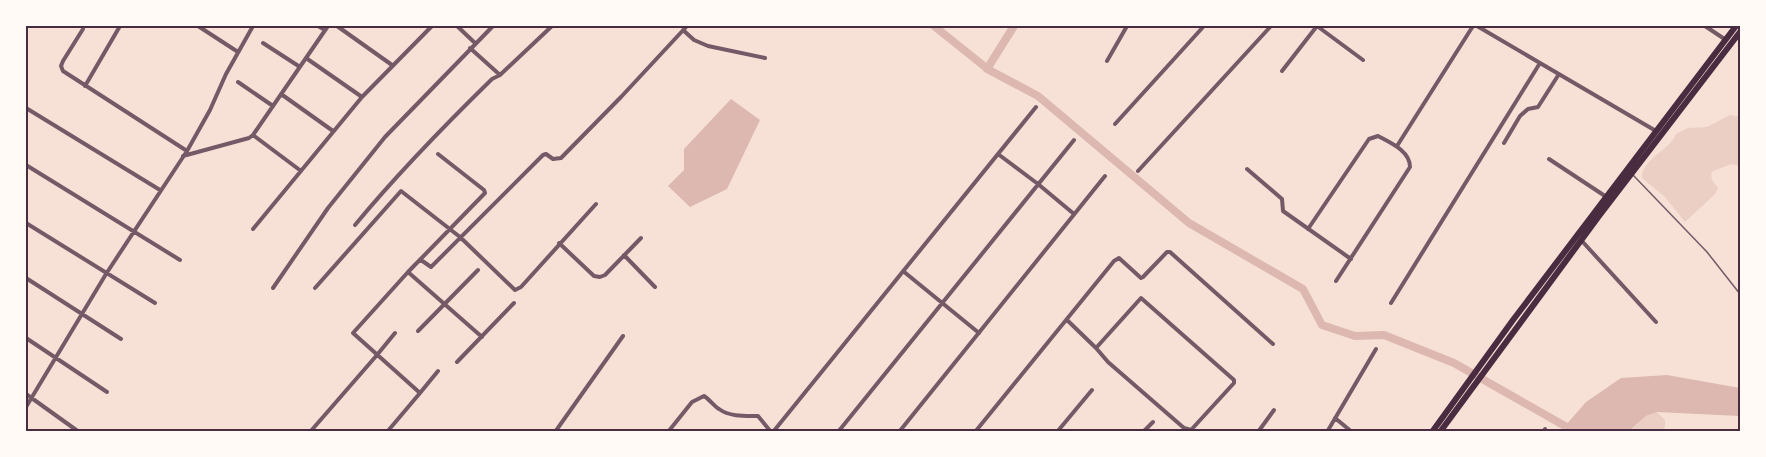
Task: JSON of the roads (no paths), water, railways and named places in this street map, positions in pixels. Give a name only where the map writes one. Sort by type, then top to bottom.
[{"type":"main road","points":[[1729,42],[1736,26]]},
{"type":"main road","points":[[1440,432],[1486,363],[1608,198],[1729,42],[1740,32]]},
{"type":"main road","points":[[1486,363],[1581,240],[1608,198],[1632,174],[1659,133]]},
{"type":"main road","points":[[1432,432],[1464,394]]},
{"type":"street","points":[[85,86],[120,26]]},
{"type":"street","points":[[198,26],[238,52]]},
{"type":"street","points":[[26,407],[106,274],[187,151],[253,26]]},
{"type":"street","points":[[318,26],[325,30]]},
{"type":"street","points":[[183,156],[253,135],[328,26]]},
{"type":"street","points":[[337,26],[392,65]]},
{"type":"street","points":[[457,26],[475,44]]},
{"type":"street","points":[[273,288],[328,208],[385,137],[493,26]]},
{"type":"street","points":[[356,225],[430,140],[492,79],[500,75],[552,26]]},
{"type":"street","points":[[421,260],[430,267],[543,155],[553,159],[561,158],[569,151],[687,26]]},
{"type":"street","points":[[1107,61],[1127,26]]},
{"type":"street","points":[[1115,124],[1204,26]]},
{"type":"street","points":[[1138,171],[1271,26]]},
{"type":"street","points":[[1282,70],[1317,26],[1363,60]]},
{"type":"street","points":[[1397,146],[1475,26],[1659,133]]},
{"type":"street","points":[[1706,26],[1729,42]]},
{"type":"street","points":[[253,229],[362,97],[428,27]]},
{"type":"street","points":[[83,29],[61,66],[63,71],[187,151]]},
{"type":"street","points":[[683,30],[694,40],[708,46],[765,58]]},
{"type":"street","points":[[263,43],[300,67]]},
{"type":"street","points":[[470,48],[500,75]]},
{"type":"street","points":[[306,58],[362,97]]},
{"type":"street","points":[[1391,303],[1540,63]]},
{"type":"street","points":[[1504,143],[1520,116],[1528,109],[1538,107],[1559,74]]},
{"type":"street","points":[[238,82],[273,106]]},
{"type":"street","points":[[281,94],[333,131]]},
{"type":"street","points":[[26,108],[160,190]]},
{"type":"street","points":[[668,432],[692,402],[704,396],[718,409],[731,414],[758,416],[772,432],[1036,108]]},
{"type":"street","points":[[253,135],[301,171]]},
{"type":"street","points":[[1308,229],[1369,139],[1378,136],[1397,146],[1408,157],[1410,167],[1336,281]]},
{"type":"street","points":[[838,432],[1074,140]]},
{"type":"street","points":[[420,393],[353,332],[485,193],[438,154]]},
{"type":"street","points":[[998,154],[1074,214]]},
{"type":"street","points":[[1549,159],[1608,198]]},
{"type":"street","points":[[26,165],[180,260]]},
{"type":"street","points":[[1247,169],[1282,199],[1283,211],[1351,259]]},
{"type":"street","points":[[899,432],[1105,176]]},
{"type":"street","points":[[315,288],[401,192],[460,237],[515,290],[521,287],[596,204]]},
{"type":"street","points":[[26,223],[155,303]]},
{"type":"street","points":[[559,243],[594,276],[600,277],[605,275],[641,238]]},
{"type":"street","points":[[1581,240],[1656,322]]},
{"type":"street","points":[[975,432],[1119,258],[1141,278],[1146,276],[1169,252],[1273,344]]},
{"type":"street","points":[[624,255],[655,287]]},
{"type":"street","points":[[418,331],[478,270]]},
{"type":"street","points":[[903,271],[978,333]]},
{"type":"street","points":[[408,272],[482,337]]},
{"type":"street","points":[[26,278],[121,339]]},
{"type":"street","points":[[1067,320],[1108,362],[1187,430],[1194,429],[1234,382],[1143,298],[1138,300],[1096,348]]},
{"type":"street","points":[[457,362],[514,303]]},
{"type":"street","points":[[309,432],[395,333]]},
{"type":"street","points":[[555,432],[623,336]]},
{"type":"street","points":[[26,338],[107,392]]},
{"type":"street","points":[[1326,432],[1376,349]]},
{"type":"street","points":[[387,432],[438,371]]},
{"type":"street","points":[[1057,432],[1092,390]]},
{"type":"street","points":[[26,394],[80,432]]},
{"type":"street","points":[[1258,432],[1274,410]]},
{"type":"street","points":[[1335,418],[1352,432]]},
{"type":"street","points":[[1143,432],[1153,422]]},
{"type":"lane","points":[[1632,174],[1707,252],[1740,294]]},
{"type":"waterway","points":[[934,26],[989,70],[1038,96],[1189,223],[1303,289],[1322,325],[1355,336],[1384,335],[1454,363],[1565,426],[1582,432]]},
{"type":"waterway","points":[[987,69],[1014,26]]}]
